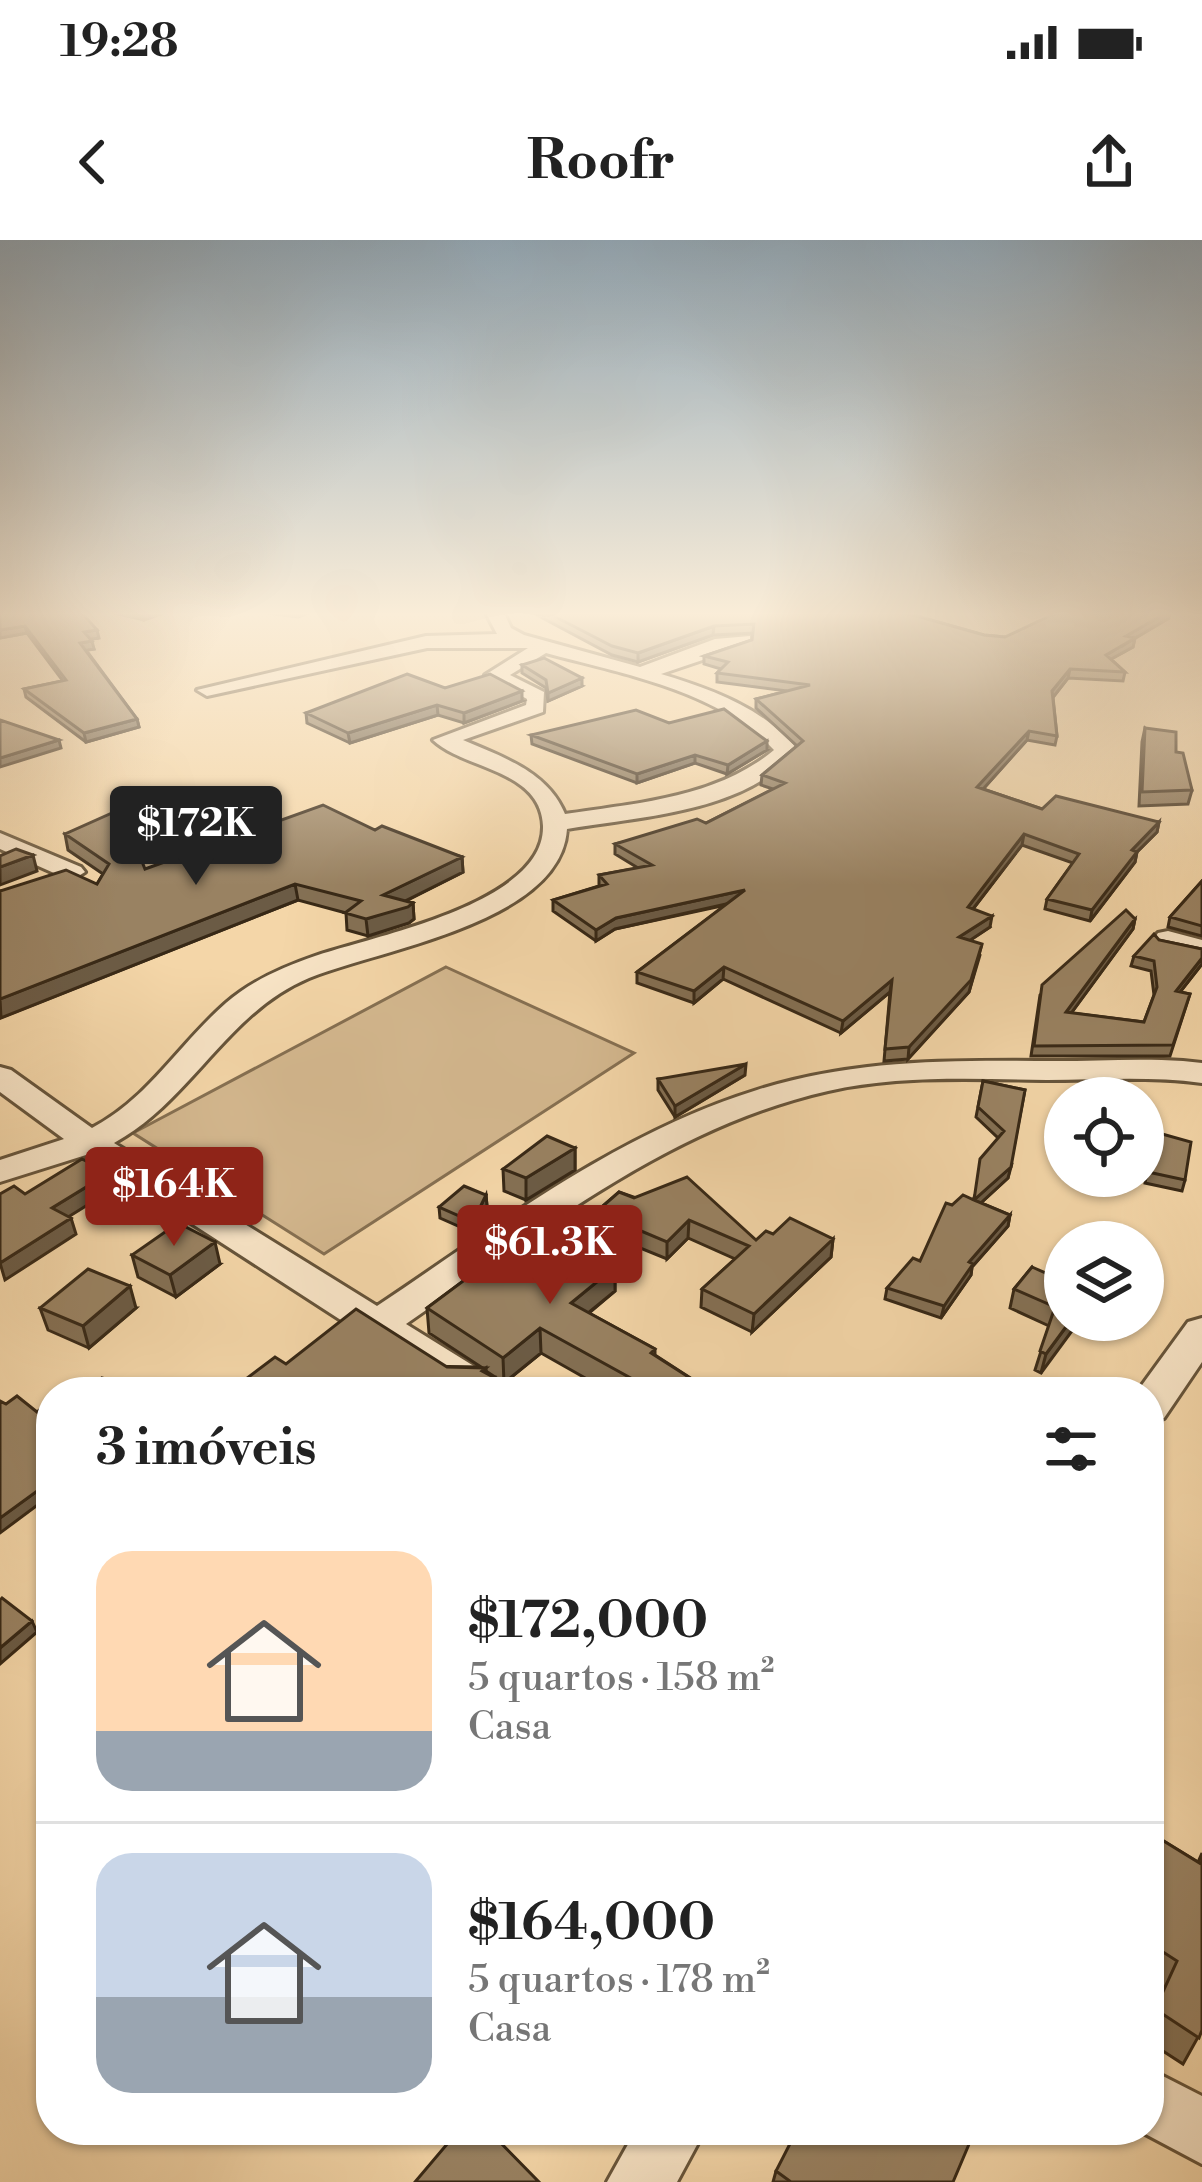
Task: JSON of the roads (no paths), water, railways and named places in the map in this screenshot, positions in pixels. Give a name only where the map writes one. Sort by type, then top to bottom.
[{"type":"street","points":[[0,1171],[92,1143],[158,1098],[218,1025],[268,987],[454,917],[525,883],[548,858],[557,824],[548,799],[532,783],[444,740],[536,708],[536,704]]},
{"type":"street","points":[[557,824],[687,802],[759,774],[785,755],[785,745],[760,720],[717,704]]},
{"type":"street","points":[[0,840],[71,872],[36,885]]},
{"type":"street","points":[[1168,939],[1202,949]]},
{"type":"street","points":[[380,1323],[614,1170],[687,1130],[775,1096],[826,1082],[894,1072],[1202,1072]]},
{"type":"street","points":[[0,1077],[92,1143],[460,1377]]},
{"type":"street","points":[[1164,1386],[1202,1332]]},
{"type":"street","points":[[1164,2110],[1202,2132]]},
{"type":"street","points":[[640,2182],[664,2145]]}]
